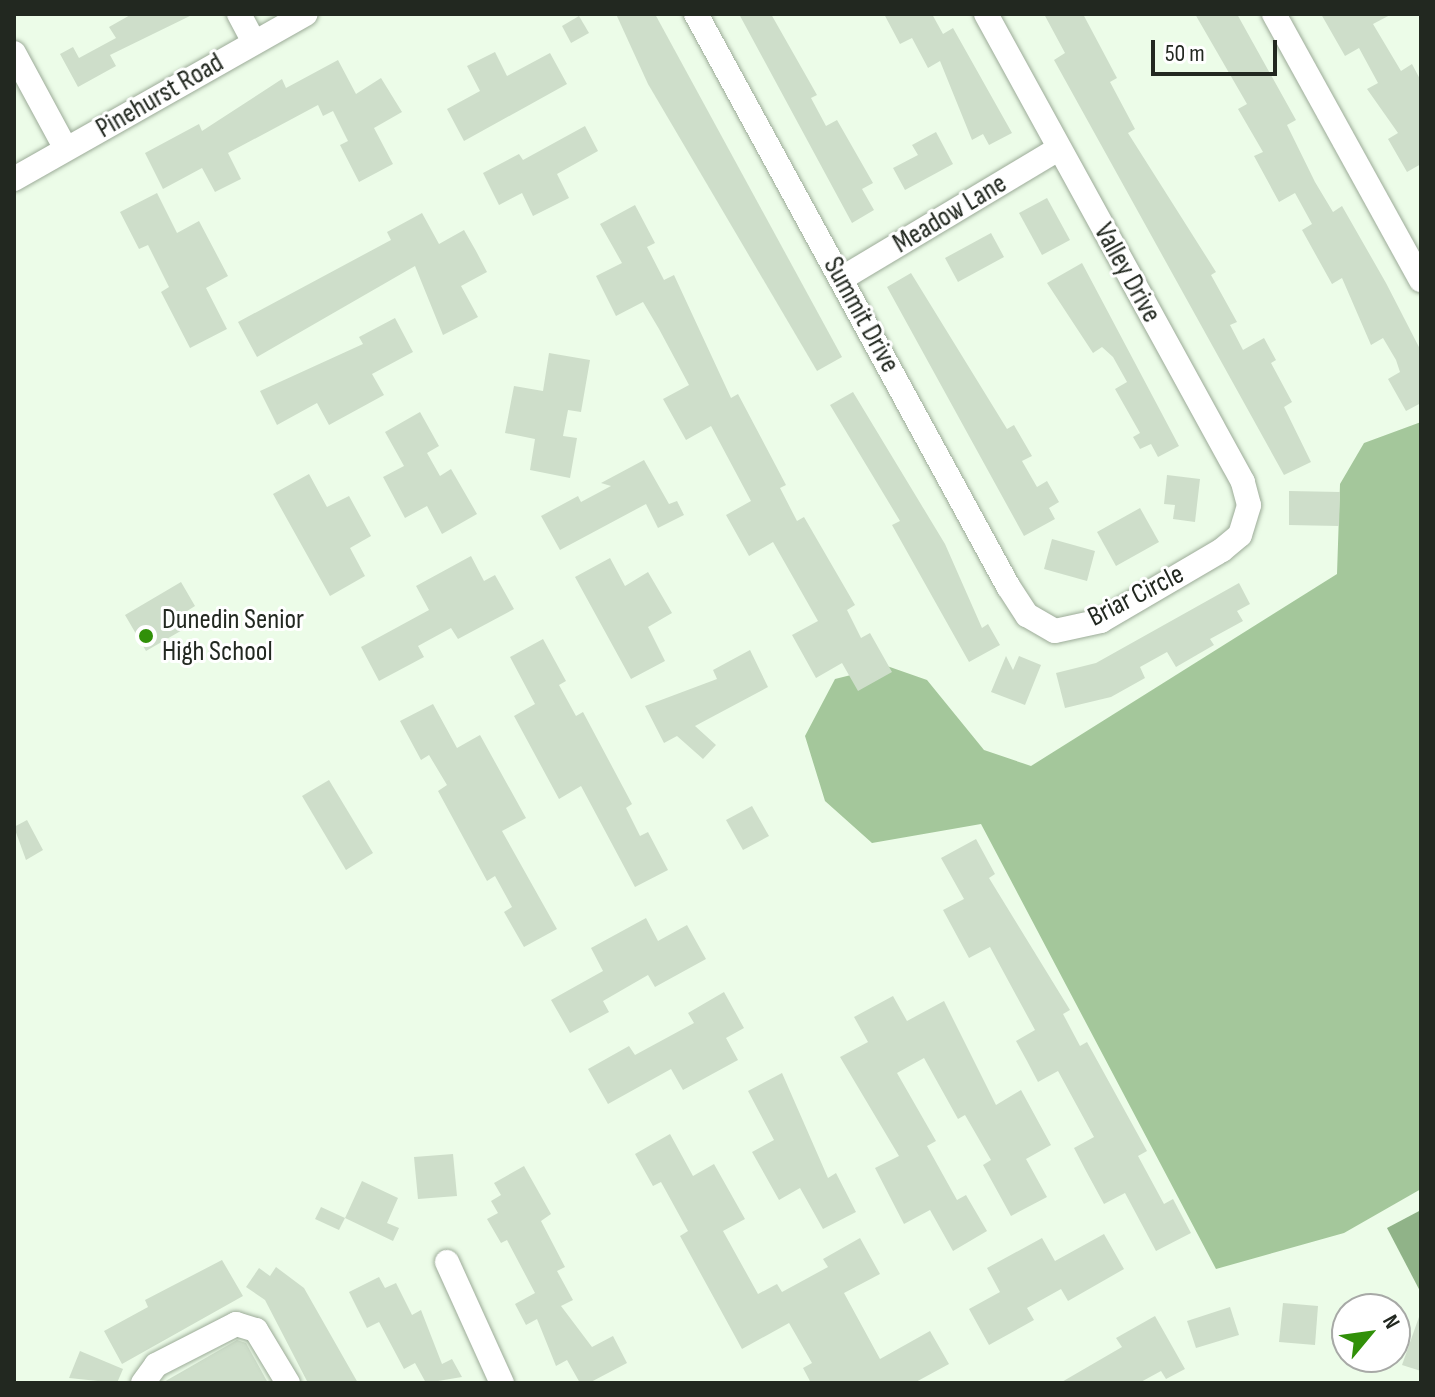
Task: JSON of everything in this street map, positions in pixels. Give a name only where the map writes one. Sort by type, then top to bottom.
[{"type":"street","points":[[239,14],[254,42]]},
{"type":"street","name":"Pinehurst Road","points":[[14,179],[306,14]]},
{"type":"street","name":"Summit Drive","points":[[696,14],[1027,615]]},
{"type":"street","name":"Valley Drive","points":[[986,14],[1243,482],[1249,505],[1240,535]]},
{"type":"street","points":[[1274,14],[1421,280]]},
{"type":"street","points":[[14,53],[66,149]]},
{"type":"street","name":"Meadow Lane","points":[[841,279],[1058,149]]},
{"type":"street","name":"Briar Circle","points":[[1027,615],[1055,631],[1101,621],[1240,535]]},
{"type":"street","points":[[447,1262],[502,1383]]},
{"type":"street","points":[[143,1383],[156,1365],[236,1324],[256,1330],[288,1383]]},
{"type":"shaded area","points":[[1421,422],[1421,1189],[1344,1233],[1216,1269],[981,824],[872,843],[825,801],[805,736],[835,679],[887,666],[927,680],[984,750],[1031,766],[1337,574],[1340,484],[1364,443]]},
{"type":"shaded area","points":[[1421,1210],[1421,1293],[1387,1228]]},
{"type":"building","points":[[132,14],[194,14],[110,55],[116,66],[78,87],[60,54],[73,47],[79,58],[116,38],[109,27]]},
{"type":"building","points":[[616,14],[655,14],[842,357],[817,371],[648,84]]},
{"type":"building","points":[[739,14],[771,14],[817,95],[811,98],[826,126],[837,120],[873,183],[862,189],[874,210],[852,223]]},
{"type":"building","points":[[884,14],[932,14],[943,34],[953,28],[1012,133],[989,145],[983,134],[972,140],[940,61],[928,68],[912,38],[900,44]]},
{"type":"building","points":[[1044,14],[1083,14],[1117,78],[1110,82],[1135,129],[1128,133],[1216,272],[1211,275],[1237,322],[1230,325],[1243,350],[1264,338],[1276,360],[1271,363],[1292,402],[1284,407],[1311,462],[1284,475],[1054,60],[1065,53]]},
{"type":"building","points":[[1195,14],[1237,14],[1296,120],[1287,125],[1315,182],[1333,212],[1342,206],[1421,351],[1421,403],[1406,411],[1388,379],[1400,372],[1396,360],[1383,338],[1371,345],[1342,278],[1332,284],[1302,230],[1312,224],[1295,193],[1279,202],[1254,156],[1263,152],[1238,109],[1247,104]]},
{"type":"building","points":[[1321,14],[1392,14],[1373,24],[1401,71],[1412,64],[1421,81],[1421,164],[1407,172],[1388,139],[1398,133],[1367,89],[1378,83],[1359,48],[1345,56]]},
{"type":"building","points":[[579,16],[589,33],[571,43],[562,26]]},
{"type":"building","points":[[495,52],[507,76],[550,53],[567,84],[464,141],[447,109],[480,91],[467,66]]},
{"type":"building","points":[[338,60],[356,94],[381,78],[402,112],[374,128],[393,164],[359,182],[340,145],[348,141],[333,111],[323,116],[318,105],[228,153],[241,179],[215,192],[202,168],[163,189],[145,153],[199,124],[202,131],[282,79],[286,88]]},
{"type":"building","points":[[585,126],[598,151],[557,174],[569,198],[533,216],[522,193],[499,205],[483,173],[519,154],[523,160]]},
{"type":"building","points":[[936,132],[953,164],[905,190],[893,168],[918,155],[912,145]]},
{"type":"building","points":[[157,193],[177,233],[199,221],[228,276],[206,288],[227,329],[190,348],[161,292],[169,287],[148,245],[139,249],[120,212]]},
{"type":"building","points":[[1047,198],[1070,240],[1042,255],[1019,213]]},
{"type":"building","points":[[635,205],[655,243],[647,247],[664,280],[674,275],[731,398],[738,394],[786,485],[780,488],[797,521],[804,517],[855,605],[847,610],[861,638],[870,633],[892,672],[858,691],[842,663],[816,678],[792,635],[818,621],[773,542],[749,556],[726,515],[751,501],[711,426],[686,440],[663,399],[689,385],[659,329],[643,302],[616,316],[596,276],[622,263],[600,224]]},
{"type":"building","points":[[422,213],[439,244],[464,230],[476,251],[487,272],[461,286],[478,317],[443,335],[415,266],[257,357],[238,322],[391,240],[387,232]]},
{"type":"building","points":[[991,233],[1004,257],[958,282],[945,258]]},
{"type":"building","points":[[1082,263],[1179,446],[1158,457],[1151,444],[1140,449],[1133,437],[1140,433],[1115,389],[1127,382],[1113,357],[1102,347],[1093,353],[1047,283]]},
{"type":"building","points":[[911,273],[1007,429],[1014,425],[1032,456],[1022,461],[1037,487],[1047,481],[1059,502],[1049,508],[1055,519],[1024,536],[887,287]]},
{"type":"building","points":[[395,318],[413,352],[372,374],[384,395],[329,425],[317,403],[277,425],[260,391],[363,344],[359,337]]},
{"type":"building","points":[[549,353],[590,360],[581,412],[568,410],[563,436],[577,438],[570,478],[530,470],[535,439],[505,433],[514,386],[543,391]]},
{"type":"building","points":[[853,392],[945,544],[982,628],[988,624],[1000,645],[969,662],[892,525],[900,521],[830,405]]},
{"type":"building","points":[[420,412],[439,446],[427,453],[440,476],[451,469],[477,514],[442,534],[427,506],[405,518],[383,477],[404,466],[385,432]]},
{"type":"building","points":[[644,460],[669,504],[677,501],[684,515],[658,528],[646,504],[560,550],[541,516],[578,496],[581,502],[611,486],[601,483]]},
{"type":"building","points":[[309,474],[327,507],[349,496],[371,536],[350,548],[365,576],[330,596],[273,494]]},
{"type":"building","points":[[1167,475],[1200,479],[1195,522],[1173,519],[1175,505],[1164,504]]},
{"type":"building","points":[[1289,491],[1340,492],[1339,526],[1289,525]]},
{"type":"building","points":[[1140,508],[1159,542],[1116,566],[1097,532]]},
{"type":"building","points":[[1052,539],[1095,551],[1087,581],[1044,569]]},
{"type":"building","points":[[471,556],[484,581],[495,575],[514,609],[458,639],[451,628],[418,646],[424,657],[379,681],[361,647],[429,610],[416,586]]},
{"type":"building","points":[[610,558],[625,586],[648,572],[672,613],[648,627],[665,661],[631,679],[575,577]]},
{"type":"building","points":[[181,582],[195,606],[184,613],[191,625],[146,651],[125,615]]},
{"type":"building","points":[[1239,583],[1250,604],[1237,611],[1243,621],[1210,639],[1214,645],[1176,667],[1167,652],[1140,667],[1145,678],[1111,697],[1065,708],[1056,673],[1096,663]]},
{"type":"building","points":[[543,639],[566,681],[559,685],[576,716],[583,712],[632,804],[626,808],[640,836],[648,832],[668,870],[635,887],[581,786],[559,799],[514,716],[535,704],[510,657]]},
{"type":"building","points":[[750,650],[768,687],[695,726],[716,745],[703,759],[677,736],[664,743],[645,706],[717,679],[713,670]]},
{"type":"building","points":[[1006,656],[1013,670],[1019,656],[1041,665],[1025,705],[991,692]]},
{"type":"building","points":[[433,704],[457,748],[480,735],[526,818],[502,831],[557,929],[524,947],[504,912],[512,907],[495,876],[487,881],[438,791],[447,785],[429,755],[421,760],[400,721]]},
{"type":"building","points":[[329,780],[373,853],[346,870],[302,796]]},
{"type":"building","points":[[752,806],[769,836],[743,850],[726,820]]},
{"type":"building","points":[[27,820],[43,850],[26,860],[14,827]]},
{"type":"building","points":[[976,839],[995,874],[989,878],[1070,1010],[1063,1014],[1080,1046],[1087,1042],[1147,1151],[1138,1156],[1164,1204],[1173,1199],[1191,1233],[1156,1251],[1125,1193],[1104,1204],[1074,1148],[1094,1137],[1058,1071],[1038,1082],[1016,1041],[1035,1030],[990,947],[969,958],[943,910],[964,899],[941,858]]},
{"type":"building","points":[[646,918],[658,941],[687,925],[706,959],[655,987],[648,975],[603,1001],[609,1012],[570,1033],[551,1000],[603,971],[591,948]]},
{"type":"building","points":[[724,992],[744,1028],[726,1038],[738,1060],[683,1090],[671,1069],[608,1104],[588,1069],[629,1046],[635,1055],[694,1023],[688,1013]]},
{"type":"building","points":[[893,996],[907,1021],[944,1001],[996,1105],[1021,1090],[1051,1145],[1026,1159],[1047,1197],[1011,1216],[983,1165],[991,1160],[965,1115],[958,1119],[924,1058],[897,1073],[936,1141],[927,1146],[957,1200],[966,1195],[987,1231],[953,1251],[930,1210],[904,1224],[875,1168],[899,1156],[840,1057],[868,1042],[854,1017]]},
{"type":"building","points":[[782,1073],[828,1178],[836,1173],[856,1212],[823,1229],[800,1188],[779,1200],[752,1152],[774,1140],[748,1091]]},
{"type":"building","points":[[670,1134],[693,1176],[714,1164],[745,1219],[723,1231],[758,1294],[777,1284],[782,1292],[828,1267],[823,1259],[860,1238],[880,1274],[844,1293],[880,1359],[930,1331],[949,1364],[914,1383],[811,1383],[803,1368],[812,1363],[789,1323],[742,1349],[680,1236],[688,1231],[661,1182],[653,1186],[635,1154]]},
{"type":"building","points":[[453,1154],[457,1196],[418,1199],[414,1157]]},
{"type":"building","points":[[524,1166],[551,1214],[541,1221],[565,1267],[557,1271],[573,1300],[561,1306],[592,1347],[613,1336],[627,1363],[589,1383],[580,1383],[567,1360],[556,1366],[537,1319],[526,1325],[515,1304],[535,1293],[507,1240],[501,1243],[487,1219],[498,1213],[491,1201],[501,1195],[494,1183]]},
{"type":"building","points":[[362,1181],[398,1198],[387,1223],[399,1228],[393,1241],[345,1218]]},
{"type":"building","points":[[321,1207],[345,1218],[339,1230],[315,1219]]},
{"type":"building","points":[[1104,1234],[1124,1269],[1068,1301],[1061,1289],[1027,1308],[1034,1320],[989,1345],[969,1309],[1000,1292],[987,1268],[1042,1238],[1055,1261]]},
{"type":"building","points":[[222,1260],[243,1296],[122,1364],[104,1331],[148,1307],[145,1300]]},
{"type":"building","points":[[276,1267],[304,1288],[358,1383],[308,1383],[265,1300],[246,1287],[259,1268],[270,1276]]},
{"type":"building","points":[[379,1277],[385,1288],[396,1283],[412,1315],[421,1310],[442,1364],[452,1359],[462,1377],[426,1383],[415,1363],[404,1369],[379,1322],[367,1328],[349,1292]]},
{"type":"building","points":[[1283,1303],[1318,1306],[1315,1345],[1279,1342]]},
{"type":"building","points":[[1230,1307],[1239,1335],[1196,1348],[1187,1321]]},
{"type":"building","points":[[1155,1316],[1185,1369],[1166,1379],[1161,1371],[1139,1383],[1060,1383],[1122,1347],[1116,1338]]},
{"type":"building","points":[[1421,1317],[1421,1371],[1411,1368],[1411,1340]]},
{"type":"building","points":[[237,1340],[246,1343],[268,1383],[162,1383]]},
{"type":"building","points":[[80,1351],[123,1369],[117,1383],[69,1378]]},
{"type":"place","name":"Dunedin Senior High School","points":[[146,636]]}]
